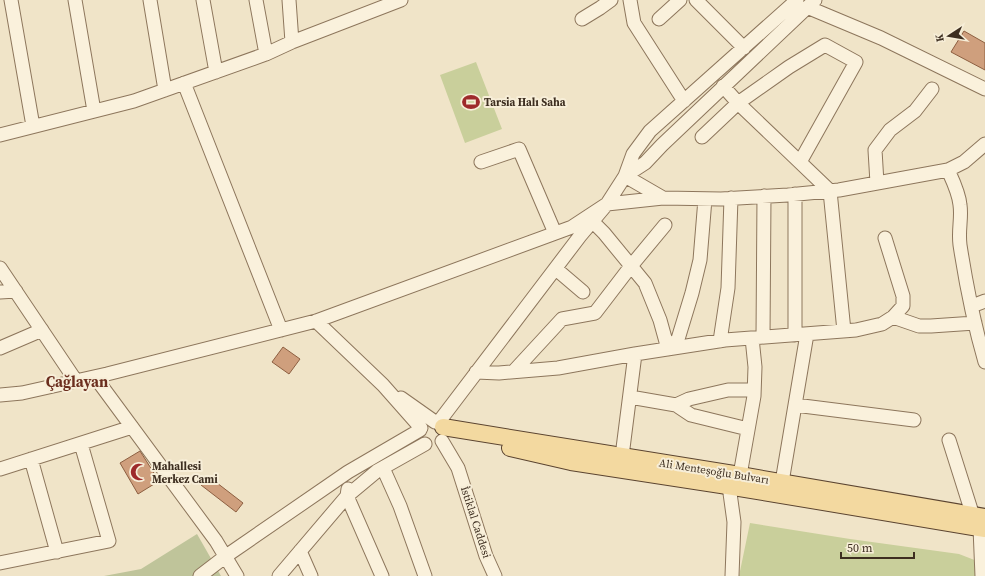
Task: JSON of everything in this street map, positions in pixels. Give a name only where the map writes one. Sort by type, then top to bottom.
[{"type":"main road","name":"Ali Menteşoğlu Bulvarı","points":[[440,429],[622,456],[734,480],[981,522]]},
{"type":"main road","name":"Ali Menteşoğlu Bulvarı","points":[[440,429],[571,462],[734,480],[782,482],[981,522]]},
{"type":"street","points":[[10,0],[32,126]]},
{"type":"street","points":[[75,0],[94,111]]},
{"type":"street","points":[[150,0],[165,90]]},
{"type":"street","points":[[203,0],[216,72]]},
{"type":"street","points":[[256,0],[266,54]]},
{"type":"street","points":[[289,0],[292,42]]},
{"type":"street","points":[[0,135],[134,101],[266,54],[292,42],[401,0]]},
{"type":"street","points":[[582,19],[611,0]]},
{"type":"street","points":[[630,0],[634,23],[684,101]]},
{"type":"street","points":[[659,19],[680,0]]},
{"type":"street","points":[[696,0],[744,48]]},
{"type":"street","points":[[625,176],[646,163],[662,145],[806,2]]},
{"type":"street","points":[[383,385],[420,429],[420,437],[425,444],[434,446],[440,429],[476,372],[592,221],[607,204],[625,176],[633,154],[650,131],[744,48],[806,2]]},
{"type":"street","points":[[806,2],[985,89]]},
{"type":"street","points":[[702,137],[738,103],[789,67],[825,45],[856,62],[800,162]]},
{"type":"street","points":[[184,83],[281,330]]},
{"type":"street","points":[[723,86],[738,103],[830,191],[844,331]]},
{"type":"street","points":[[877,183],[875,150],[890,130],[915,110],[932,89]]},
{"type":"street","points":[[0,395],[22,393],[95,377],[316,321],[572,227],[607,204],[663,198],[731,198],[830,191],[948,170],[964,162],[985,144]]},
{"type":"street","points":[[481,162],[519,149],[555,233]]},
{"type":"street","points":[[948,170],[959,196],[961,207],[959,233],[964,270],[985,362]]},
{"type":"street","points":[[625,176],[663,198]]},
{"type":"street","points":[[782,482],[795,405],[801,334],[795,194]]},
{"type":"street","points":[[732,576],[734,480],[748,429],[754,390],[758,338],[764,196]]},
{"type":"street","points":[[720,341],[728,288],[731,198]]},
{"type":"street","points":[[668,349],[678,339],[694,287],[700,260],[705,199]]},
{"type":"street","points":[[592,221],[604,233],[645,283],[660,320],[668,349]]},
{"type":"street","points":[[514,372],[562,319],[594,313],[665,225]]},
{"type":"street","points":[[476,372],[514,372],[558,368],[720,341],[856,330],[882,324],[893,317],[903,306],[903,296],[885,238]]},
{"type":"street","points":[[0,268],[76,381]]},
{"type":"street","points":[[556,269],[583,292]]},
{"type":"street","points":[[0,292],[16,291]]},
{"type":"street","points":[[972,306],[985,301]]},
{"type":"street","points":[[893,317],[919,326],[975,323]]},
{"type":"street","points":[[316,321],[383,385],[440,429]]},
{"type":"street","points":[[0,348],[42,330]]},
{"type":"street","points":[[622,456],[636,354]]},
{"type":"street","points":[[95,377],[216,541],[237,576]]},
{"type":"street","points":[[676,405],[690,399],[728,390],[754,390]]},
{"type":"street","points":[[630,397],[676,405],[691,415],[748,429]]},
{"type":"street","points":[[795,405],[914,420]]},
{"type":"street","points":[[200,576],[226,556],[354,469],[420,429],[425,423],[440,429]]},
{"type":"street","points":[[0,469],[132,427]]},
{"type":"street","name":"İstiklal Caddesi","points":[[440,429],[458,468],[486,556],[495,576]]},
{"type":"street","points":[[949,440],[981,522],[982,576]]},
{"type":"street","points":[[0,563],[109,541],[81,444]]},
{"type":"street","points":[[279,576],[347,496],[377,471],[425,444]]},
{"type":"street","points":[[31,459],[57,552]]},
{"type":"street","points":[[383,468],[400,506],[425,576]]},
{"type":"street","points":[[354,469],[347,496],[382,576]]},
{"type":"street","points":[[300,551],[311,576]]},
{"type":"green space","name":"Tarsia Halı Saha","points":[[476,62],[502,129],[465,143],[440,75]]},
{"type":"green space","points":[[750,523],[959,554],[977,561],[975,576],[739,576]]},
{"type":"green space","points":[[197,534],[221,576],[104,576],[141,569]]},
{"type":"building","points":[[964,31],[985,43],[985,70],[951,52]]},
{"type":"building","points":[[283,347],[300,359],[289,374],[272,362]]},
{"type":"building","name":"Mahallesi Merkez Cami","points":[[140,451],[159,481],[138,494],[120,463]]},
{"type":"building","points":[[208,476],[243,503],[236,512],[201,485]]},
{"type":"place","name":"Tarsia Halı Saha","points":[[471,102]]},
{"type":"place","name":"Mahallesi Merkez Cami","points":[[139,472]]},
{"type":"district","name":"Çağlayan","points":[[77,382]]}]
